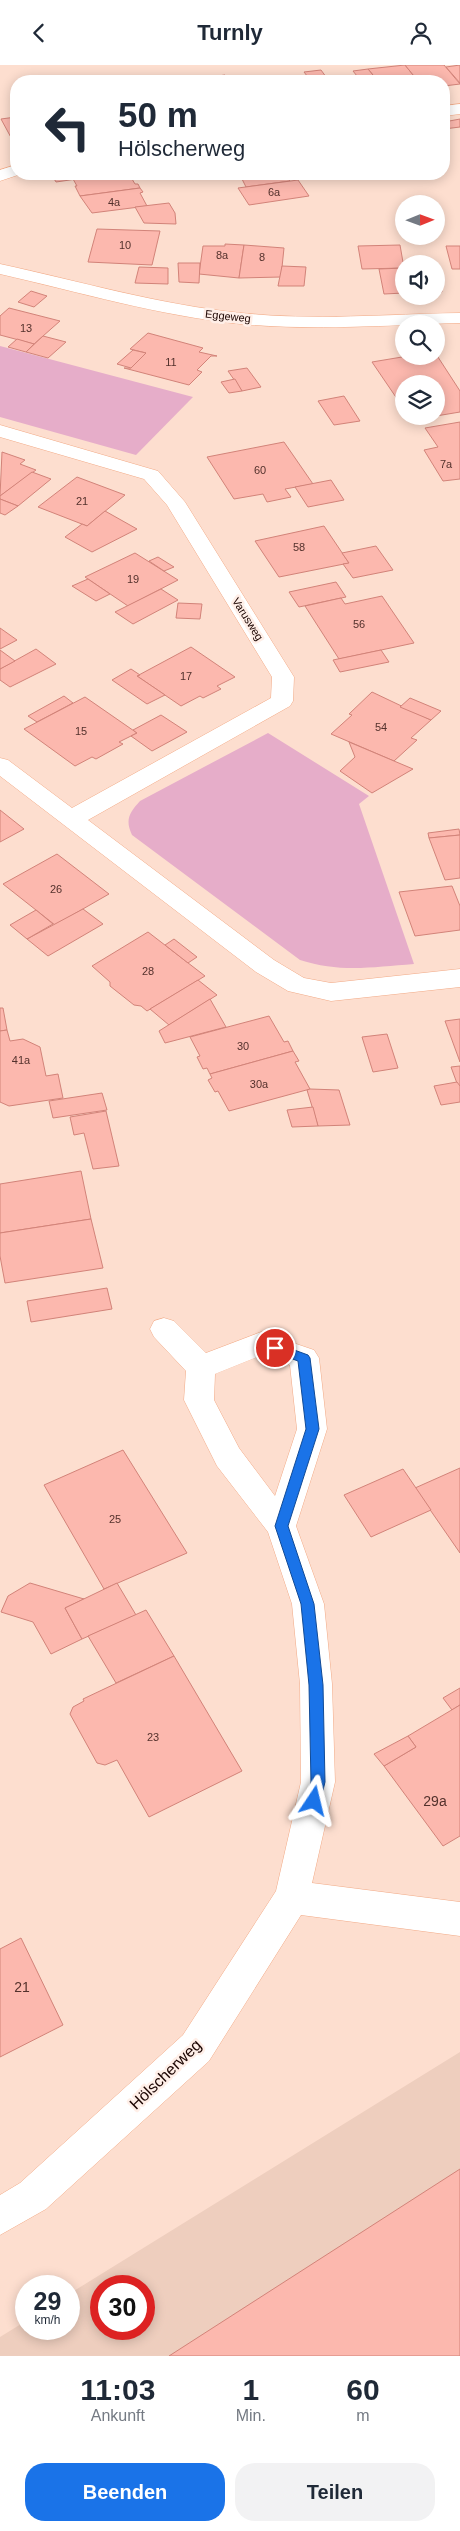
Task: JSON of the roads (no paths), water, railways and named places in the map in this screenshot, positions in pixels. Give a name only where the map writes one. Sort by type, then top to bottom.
[{"type":"street","name":"Eggeweg","points":[[0,269],[201,314],[243,319],[298,321],[460,318]]},
{"type":"street","name":"Varusweg","points":[[0,431],[151,475],[175,502],[283,677],[282,701],[73,818]]},
{"type":"street","points":[[0,765],[73,818],[265,966],[297,985],[331,992],[460,978]]},
{"type":"street","points":[[164,1329],[201,1367],[261,1343],[304,1358],[312,1429],[281,1526]]},
{"type":"street","name":"Hölscherweg","points":[[0,2216],[33,2196],[196,2048],[292,1897],[318,1782],[316,1685],[308,1604],[281,1526],[228,1457],[199,1400],[201,1367]]},
{"type":"street","points":[[292,1897],[460,1919]]}]
